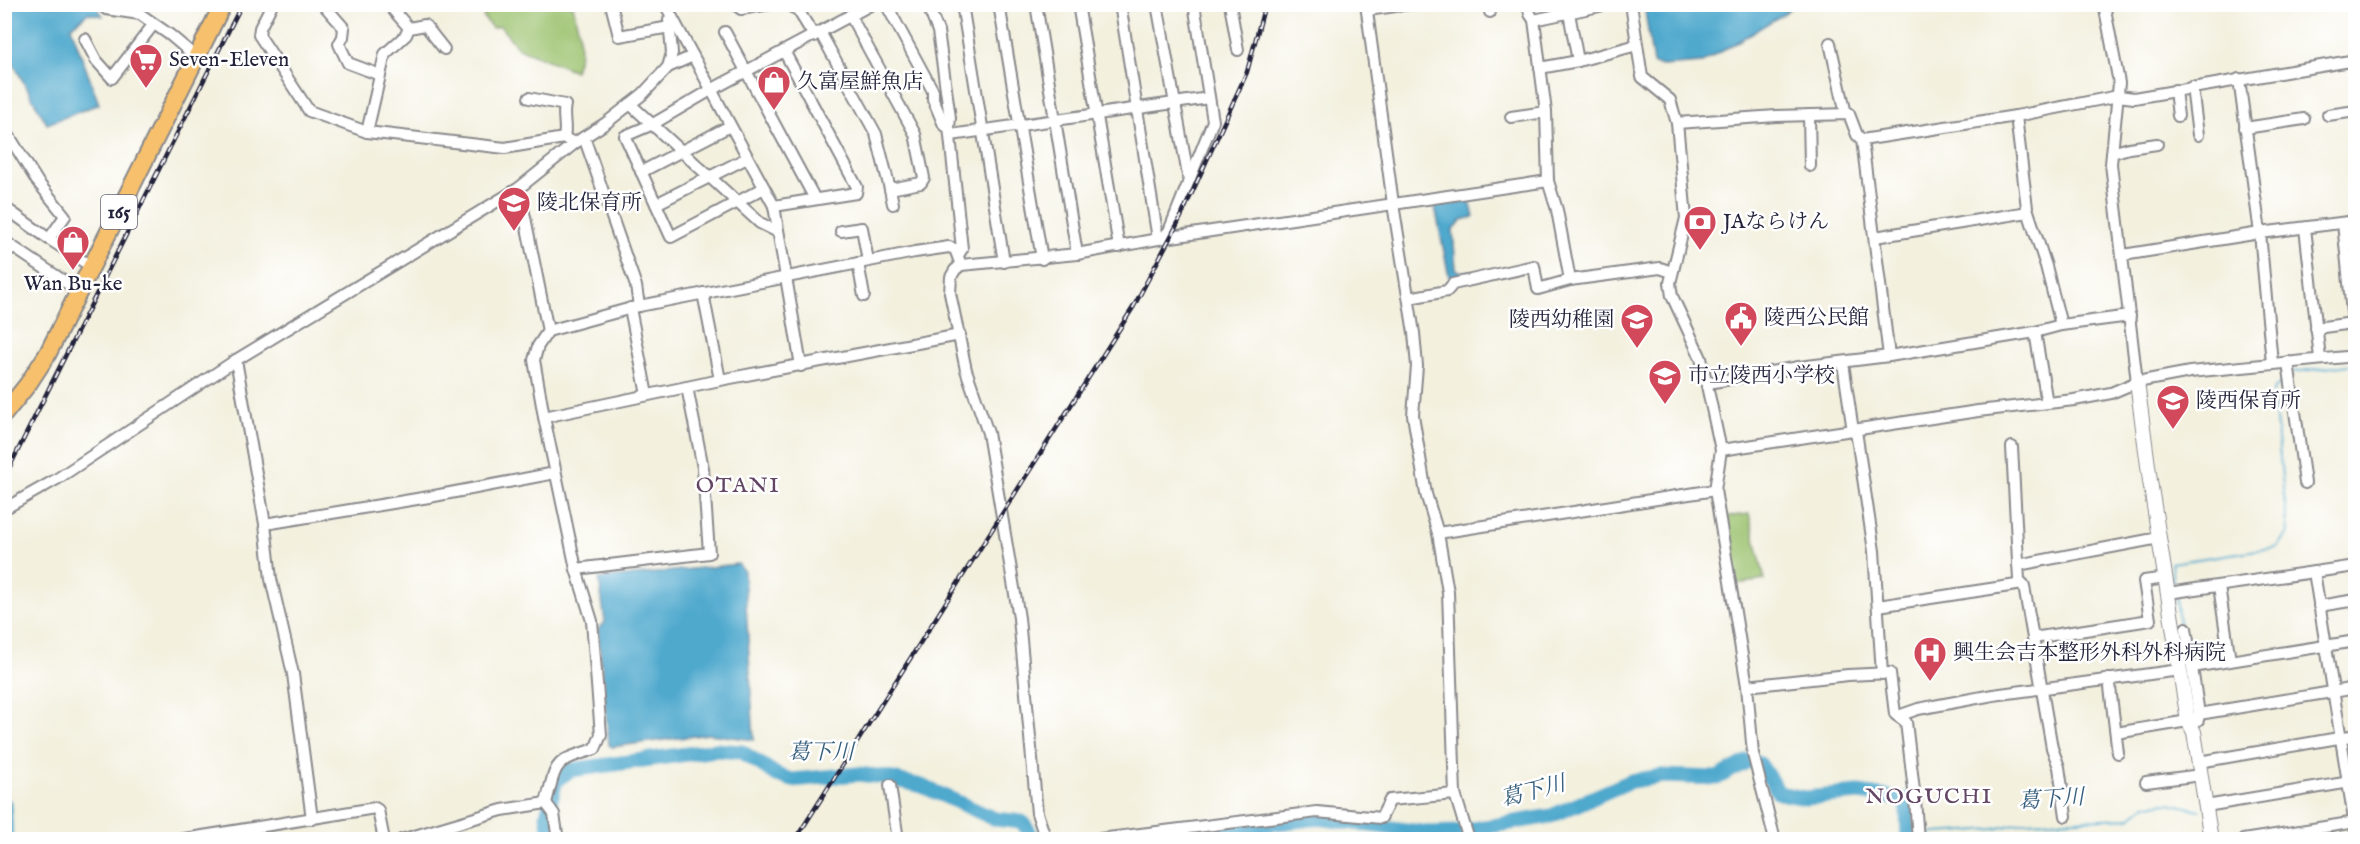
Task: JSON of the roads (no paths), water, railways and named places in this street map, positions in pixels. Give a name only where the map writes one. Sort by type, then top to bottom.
[{"type":"highway","name":"165","points":[[4,414],[47,355],[223,4]]},
{"type":"street","points":[[104,4],[106,9],[140,14],[196,57]]},
{"type":"street","points":[[272,4],[259,35],[309,111],[367,132],[505,148],[564,138],[580,140]]},
{"type":"street","points":[[323,4],[344,28],[339,44],[348,63],[380,75]]},
{"type":"street","points":[[388,4],[409,28]]},
{"type":"street","points":[[611,4],[619,36],[670,27]]},
{"type":"street","points":[[735,4],[741,9],[771,4]]},
{"type":"street","points":[[786,4],[798,10],[817,34],[876,134],[893,204]]},
{"type":"street","points":[[764,188],[671,237],[625,136],[652,124],[872,4]]},
{"type":"street","points":[[886,4],[933,91],[933,99],[944,125],[950,131],[983,131],[1174,101],[1209,98]]},
{"type":"street","points":[[927,4],[938,32],[950,118],[962,249],[960,260],[951,278],[950,293],[966,370],[988,433],[1019,618],[1037,813],[1046,840]]},
{"type":"street","points":[[962,4],[1004,262]]},
{"type":"street","points":[[999,4],[1042,259]]},
{"type":"street","points":[[1036,4],[1077,254]]},
{"type":"street","points":[[1078,4],[1119,247]]},
{"type":"street","points":[[1120,4],[1160,238]]},
{"type":"street","points":[[1157,4],[1189,181]]},
{"type":"street","points":[[1160,238],[1169,231],[1213,121],[1194,4]]},
{"type":"street","points":[[1230,4],[1238,50]]},
{"type":"street","points":[[1410,4],[1366,7],[1393,204],[1414,333],[1417,366],[1413,415],[1425,494],[1438,534],[1448,592],[1455,794],[1468,835]]},
{"type":"street","points":[[1528,4],[1534,20],[1546,112],[1548,182],[1557,210],[1570,280]]},
{"type":"street","points":[[1534,20],[1609,4]]},
{"type":"street","points":[[1631,4],[1642,77],[1670,100],[1677,123],[1686,218],[1670,283],[1672,296],[1693,337],[1708,383],[1721,450],[1715,490],[1747,686],[1753,754],[1775,840]]},
{"type":"street","points":[[2104,4],[2119,83],[2111,164],[2137,382],[2168,593],[2186,669],[2211,840]]},
{"type":"street","points":[[4,509],[57,478],[236,360],[519,188],[648,90],[668,67],[672,53],[667,8]]},
{"type":"street","points":[[667,8],[774,206],[801,366]]},
{"type":"street","points":[[1574,10],[1578,61]]},
{"type":"street","points":[[850,15],[915,134],[924,178],[921,183],[890,189]]},
{"type":"street","points":[[85,39],[96,60],[112,78],[153,24]]},
{"type":"street","points":[[409,28],[425,25],[444,49]]},
{"type":"street","points":[[367,132],[385,54],[406,35],[409,28]]},
{"type":"street","points":[[725,32],[815,199]]},
{"type":"street","points":[[1830,43],[1846,114]]},
{"type":"street","points":[[1540,68],[1578,61],[1637,45]]},
{"type":"street","points":[[774,206],[856,193],[857,188],[784,51]]},
{"type":"street","points":[[668,67],[693,56]]},
{"type":"street","points":[[1862,140],[2016,116],[2118,96],[2134,98],[2355,60]]},
{"type":"street","points":[[2238,79],[2260,232],[2272,363]]},
{"type":"street","points":[[2192,87],[2199,135]]},
{"type":"street","points":[[2175,90],[2178,116]]},
{"type":"street","points":[[529,98],[565,105],[563,111],[566,129],[564,138]]},
{"type":"street","points":[[630,104],[760,223],[778,232]]},
{"type":"street","points":[[2328,115],[2355,111]]},
{"type":"street","points":[[1511,117],[1546,112]]},
{"type":"street","points":[[1677,123],[1849,114],[1857,135],[1862,140],[1889,356]]},
{"type":"street","points":[[1809,115],[1810,166]]},
{"type":"street","points":[[2016,116],[2028,212],[2046,266],[2061,325]]},
{"type":"street","points":[[2245,128],[2304,119]]},
{"type":"street","points":[[641,172],[730,126]]},
{"type":"street","points":[[4,128],[37,181],[65,216],[49,239]]},
{"type":"street","points":[[580,140],[636,286],[634,307],[647,395]]},
{"type":"street","points":[[2112,153],[2157,144]]},
{"type":"street","points":[[656,204],[747,158]]},
{"type":"street","points":[[960,260],[1004,262],[1042,259],[1160,238],[1548,182]]},
{"type":"street","points":[[519,188],[548,331]]},
{"type":"street","points":[[4,207],[92,267]]},
{"type":"street","points":[[1875,237],[2028,212]]},
{"type":"street","points":[[2123,255],[2260,232],[2355,221]]},
{"type":"street","points":[[2316,328],[2353,323],[2343,223]]},
{"type":"street","points":[[841,231],[862,228],[864,296]]},
{"type":"street","points":[[2305,228],[2320,358]]},
{"type":"street","points":[[4,240],[80,292]]},
{"type":"street","points":[[546,803],[554,771],[562,759],[595,749],[601,735],[592,621],[576,569],[534,360],[538,346],[548,331],[634,307],[949,247],[955,249],[960,260]]},
{"type":"street","points":[[1408,298],[1446,291],[1453,284],[1534,266],[1538,289],[1570,280],[1660,268],[1672,272]]},
{"type":"street","points":[[703,293],[720,380]]},
{"type":"street","points":[[1708,383],[2035,332],[2045,327],[2130,316]]},
{"type":"street","points":[[2035,332],[2048,403]]},
{"type":"street","points":[[544,417],[720,380],[960,335]]},
{"type":"street","points":[[1721,450],[2111,393],[2137,382],[2190,372],[2355,356]]},
{"type":"street","points":[[236,360],[265,524],[271,579],[292,674],[312,819]]},
{"type":"street","points":[[2288,362],[2305,483]]},
{"type":"street","points":[[1843,363],[1874,551],[1882,674]]},
{"type":"street","points":[[576,569],[710,553],[703,468],[687,387]]},
{"type":"street","points":[[2012,447],[2019,580],[2023,584],[2052,748],[2059,766],[2066,816]]},
{"type":"street","points":[[265,524],[429,497],[555,473]]},
{"type":"street","points":[[1438,534],[1715,490]]},
{"type":"street","points":[[2018,565],[2159,537]]},
{"type":"street","points":[[2168,593],[2355,566]]},
{"type":"street","points":[[2243,840],[2355,825],[2351,782],[2339,738],[2314,572]]},
{"type":"street","points":[[2033,638],[2150,620],[2144,581],[2166,578]]},
{"type":"street","points":[[1878,606],[2023,584]]},
{"type":"street","points":[[2219,586],[2230,661]]},
{"type":"street","points":[[2319,606],[2355,600]]},
{"type":"street","points":[[2186,628],[2186,669]]},
{"type":"street","points":[[1899,716],[1918,710],[2041,688],[2186,669],[2355,641]]},
{"type":"street","points":[[1747,686],[1890,673],[1895,714],[1906,722],[1918,840]]},
{"type":"street","points":[[2109,679],[2118,753]]},
{"type":"street","points":[[2116,733],[2194,722],[2355,688]]},
{"type":"street","points":[[2146,782],[2200,768],[2355,735]]},
{"type":"street","points":[[2206,806],[2351,782]]},
{"type":"street","points":[[890,785],[898,840]]},
{"type":"street","points":[[1092,840],[1178,834],[1317,812],[1381,818],[1390,800],[1455,794]]},
{"type":"street","points":[[401,840],[502,810],[546,803]]},
{"type":"street","points":[[546,803],[554,814],[558,840]]},
{"type":"street","points":[[178,840],[375,808],[378,810],[384,840]]},
{"type":"water","points":[[1644,4],[1795,5],[1702,63],[1662,66],[1653,64]]},
{"type":"water","points":[[4,5],[96,5],[103,16],[88,13],[71,27],[99,104],[47,124],[5,49]]},
{"type":"water","points":[[1469,197],[1474,217],[1462,220],[1453,230],[1456,269],[1473,274],[1453,279],[1449,277],[1434,202]]},
{"type":"water","points":[[738,564],[744,571],[754,740],[709,734],[612,747],[609,745],[598,630],[605,622],[599,579]]},
{"type":"waterway","name":"葛下川","points":[[2293,372],[2356,364]]},
{"type":"waterway","name":"葛下川","points":[[2174,588],[2171,563],[2278,547],[2288,533],[2273,391],[2286,377]]},
{"type":"waterway","name":"葛下川","points":[[2176,597],[2179,624]]},
{"type":"waterway","name":"葛下川","points":[[551,840],[547,815],[556,780],[571,770],[716,750],[742,752],[777,775],[792,780],[858,774],[884,777],[922,786],[995,819],[1022,822],[1035,840]]},
{"type":"waterway","name":"葛下川","points":[[1142,840],[1318,818],[1428,833],[1456,832],[1551,816],[1631,781],[1662,776],[1717,778],[1748,761],[1760,764],[1779,793],[1805,798],[1858,793],[1903,799],[1907,807],[1908,840]]},
{"type":"waterway","name":"葛下川","points":[[1922,834],[1995,829],[2024,822],[2130,818],[2147,804],[2169,803],[2200,810]]},
{"type":"waterway","name":"葛下川","points":[[4,804],[6,840]]},
{"type":"railway","points":[[4,478],[242,4]]},
{"type":"railway","points":[[795,840],[1134,306],[1180,219],[1247,72],[1265,4]]},
{"type":"place","name":"Seven-Eleven","points":[[146,89]]},
{"type":"place","name":"久富屋鮮魚店","points":[[774,111]]},
{"type":"place","name":"陵北保育所","points":[[514,232]]},
{"type":"place","name":"JAならけん","points":[[1700,251]]},
{"type":"place","name":"Wan Bu-ke","points":[[73,271]]},
{"type":"place","name":"陵西公民館","points":[[1741,347]]},
{"type":"place","name":"陵西幼稚園","points":[[1637,349]]},
{"type":"place","name":"市立陵西小学校","points":[[1665,405]]},
{"type":"place","name":"陵西保育所","points":[[2173,430]]},
{"type":"place","name":"興生会吉本整形外科外科病院","points":[[1930,682]]},
{"type":"district","name":"OTANI","points":[[738,486]]},
{"type":"district","name":"NOGUCHI","points":[[1929,797]]}]
